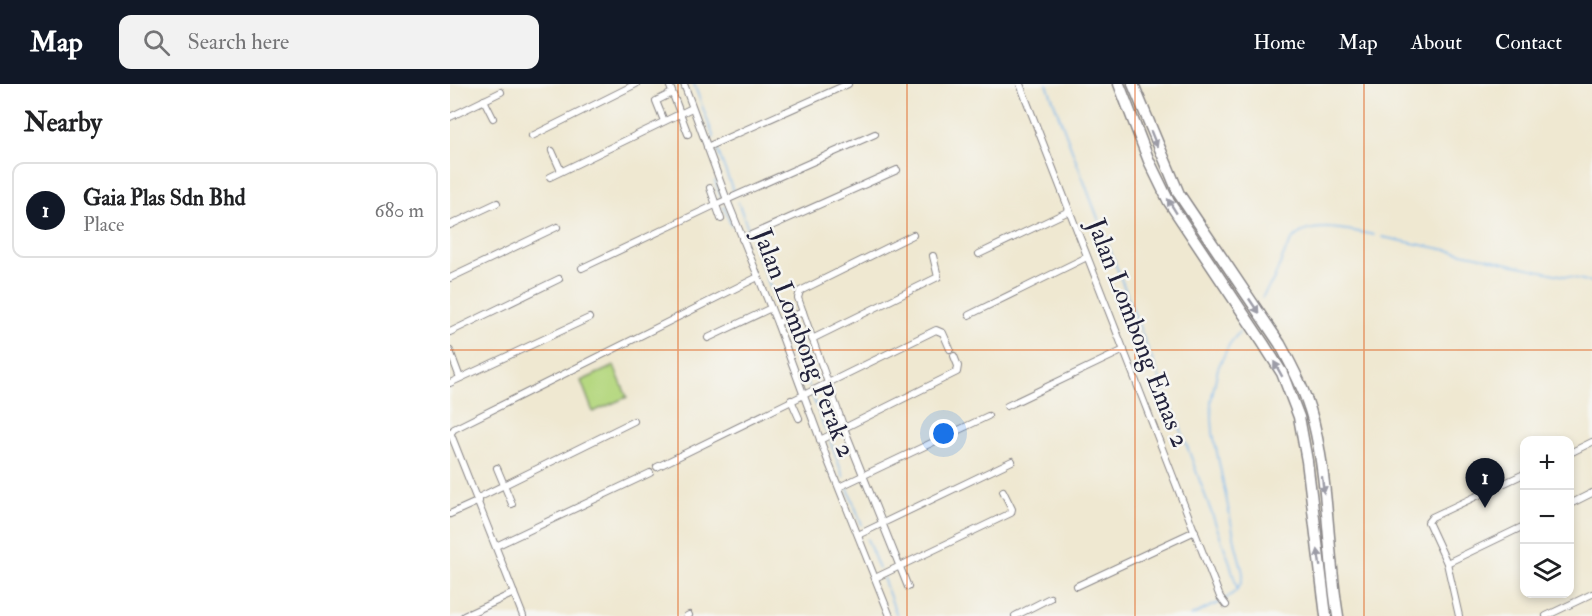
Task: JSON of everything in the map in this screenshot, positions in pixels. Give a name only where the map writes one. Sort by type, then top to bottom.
[{"type":"main road","points":[[1119,84],[1149,161],[1169,202],[1282,373],[1299,417],[1307,460],[1326,616]]},
{"type":"main road","points":[[1133,84],[1179,195],[1280,344],[1305,396],[1312,420],[1323,483],[1332,579],[1338,616]]},
{"type":"street","points":[[532,136],[636,84]]},
{"type":"street","points":[[669,84],[688,134]]},
{"type":"street","name":"Jalan Lombong Perak 2","points":[[684,84],[742,239],[777,323],[820,440],[890,616]]},
{"type":"street","points":[[707,147],[849,84]]},
{"type":"street","name":"Jalan Lombong Emas 2","points":[[1020,84],[1220,597],[1226,605]]},
{"type":"street","points":[[450,117],[501,92]]},
{"type":"street","points":[[664,121],[656,101],[672,93]]},
{"type":"street","points":[[484,100],[493,118]]},
{"type":"street","points":[[550,177],[693,108]]},
{"type":"street","points":[[582,268],[715,205],[875,134]]},
{"type":"street","points":[[552,151],[561,171]]},
{"type":"street","points":[[742,239],[897,170]]},
{"type":"street","points":[[710,188],[720,219]]},
{"type":"street","points":[[450,225],[497,203]]},
{"type":"street","points":[[979,254],[1070,211]]},
{"type":"street","points":[[450,278],[557,227]]},
{"type":"street","points":[[908,587],[844,428],[798,298],[800,291],[914,235]]},
{"type":"street","points":[[812,339],[938,277],[933,256]]},
{"type":"street","points":[[969,315],[1087,257]]},
{"type":"street","points":[[523,616],[450,433],[517,396],[758,277]]},
{"type":"street","points":[[450,332],[559,279]]},
{"type":"street","points":[[708,338],[771,308]]},
{"type":"street","points":[[777,323],[803,312]]},
{"type":"street","points":[[450,383],[589,318]]},
{"type":"street","points":[[657,467],[936,330],[943,333],[950,349]]},
{"type":"street","points":[[1007,406],[1124,350]]},
{"type":"street","points":[[450,351],[460,378]]},
{"type":"street","points":[[820,440],[957,372],[958,366],[954,356]]},
{"type":"street","points":[[791,400],[799,418]]},
{"type":"street","points":[[839,487],[988,416]]},
{"type":"street","points":[[450,514],[634,422]]},
{"type":"street","points":[[1574,451],[1592,442]]},
{"type":"street","points":[[858,535],[1012,461]]},
{"type":"street","points":[[497,468],[512,504]]},
{"type":"street","points":[[496,546],[650,473]]},
{"type":"street","points":[[1459,616],[1447,563],[1429,525],[1429,520],[1520,476]]},
{"type":"street","points":[[875,578],[1011,513],[1012,509],[1004,491]]},
{"type":"street","points":[[1574,502],[1592,493]]},
{"type":"street","points":[[1447,563],[1520,528]]},
{"type":"street","points":[[1077,586],[1195,531]]},
{"type":"street","points":[[464,616],[514,593]]},
{"type":"street","points":[[1546,616],[1592,594]]},
{"type":"street","points":[[1015,616],[1050,598]]},
{"type":"green space","points":[[614,366],[627,397],[593,412],[581,381]]},
{"type":"waterway","points":[[694,84],[714,138]]},
{"type":"waterway","points":[[1047,84],[1145,342],[1180,427],[1237,588]]},
{"type":"waterway","points":[[717,149],[734,193]]},
{"type":"waterway","points":[[715,181],[721,197]]},
{"type":"waterway","points":[[738,202],[749,231]]},
{"type":"waterway","points":[[724,207],[731,225]]},
{"type":"waterway","points":[[1262,298],[1288,246],[1303,231],[1334,228],[1374,235]]},
{"type":"waterway","points":[[1382,237],[1592,282]]},
{"type":"waterway","points":[[752,240],[780,313]]},
{"type":"waterway","points":[[785,325],[809,387]]},
{"type":"waterway","points":[[1224,600],[1235,592],[1241,583],[1243,573],[1213,433],[1211,401],[1218,368],[1229,345],[1240,331]]},
{"type":"waterway","points":[[812,395],[826,432]]},
{"type":"waterway","points":[[830,441],[844,478]]},
{"type":"waterway","points":[[847,486],[862,525]]},
{"type":"waterway","points":[[867,539],[879,569]]},
{"type":"waterway","points":[[883,578],[897,616]]},
{"type":"waterway","points":[[1191,616],[1220,602]]},
{"type":"place","name":"Gaia Plas Sdn Bhd","points":[[1485,508]]}]
